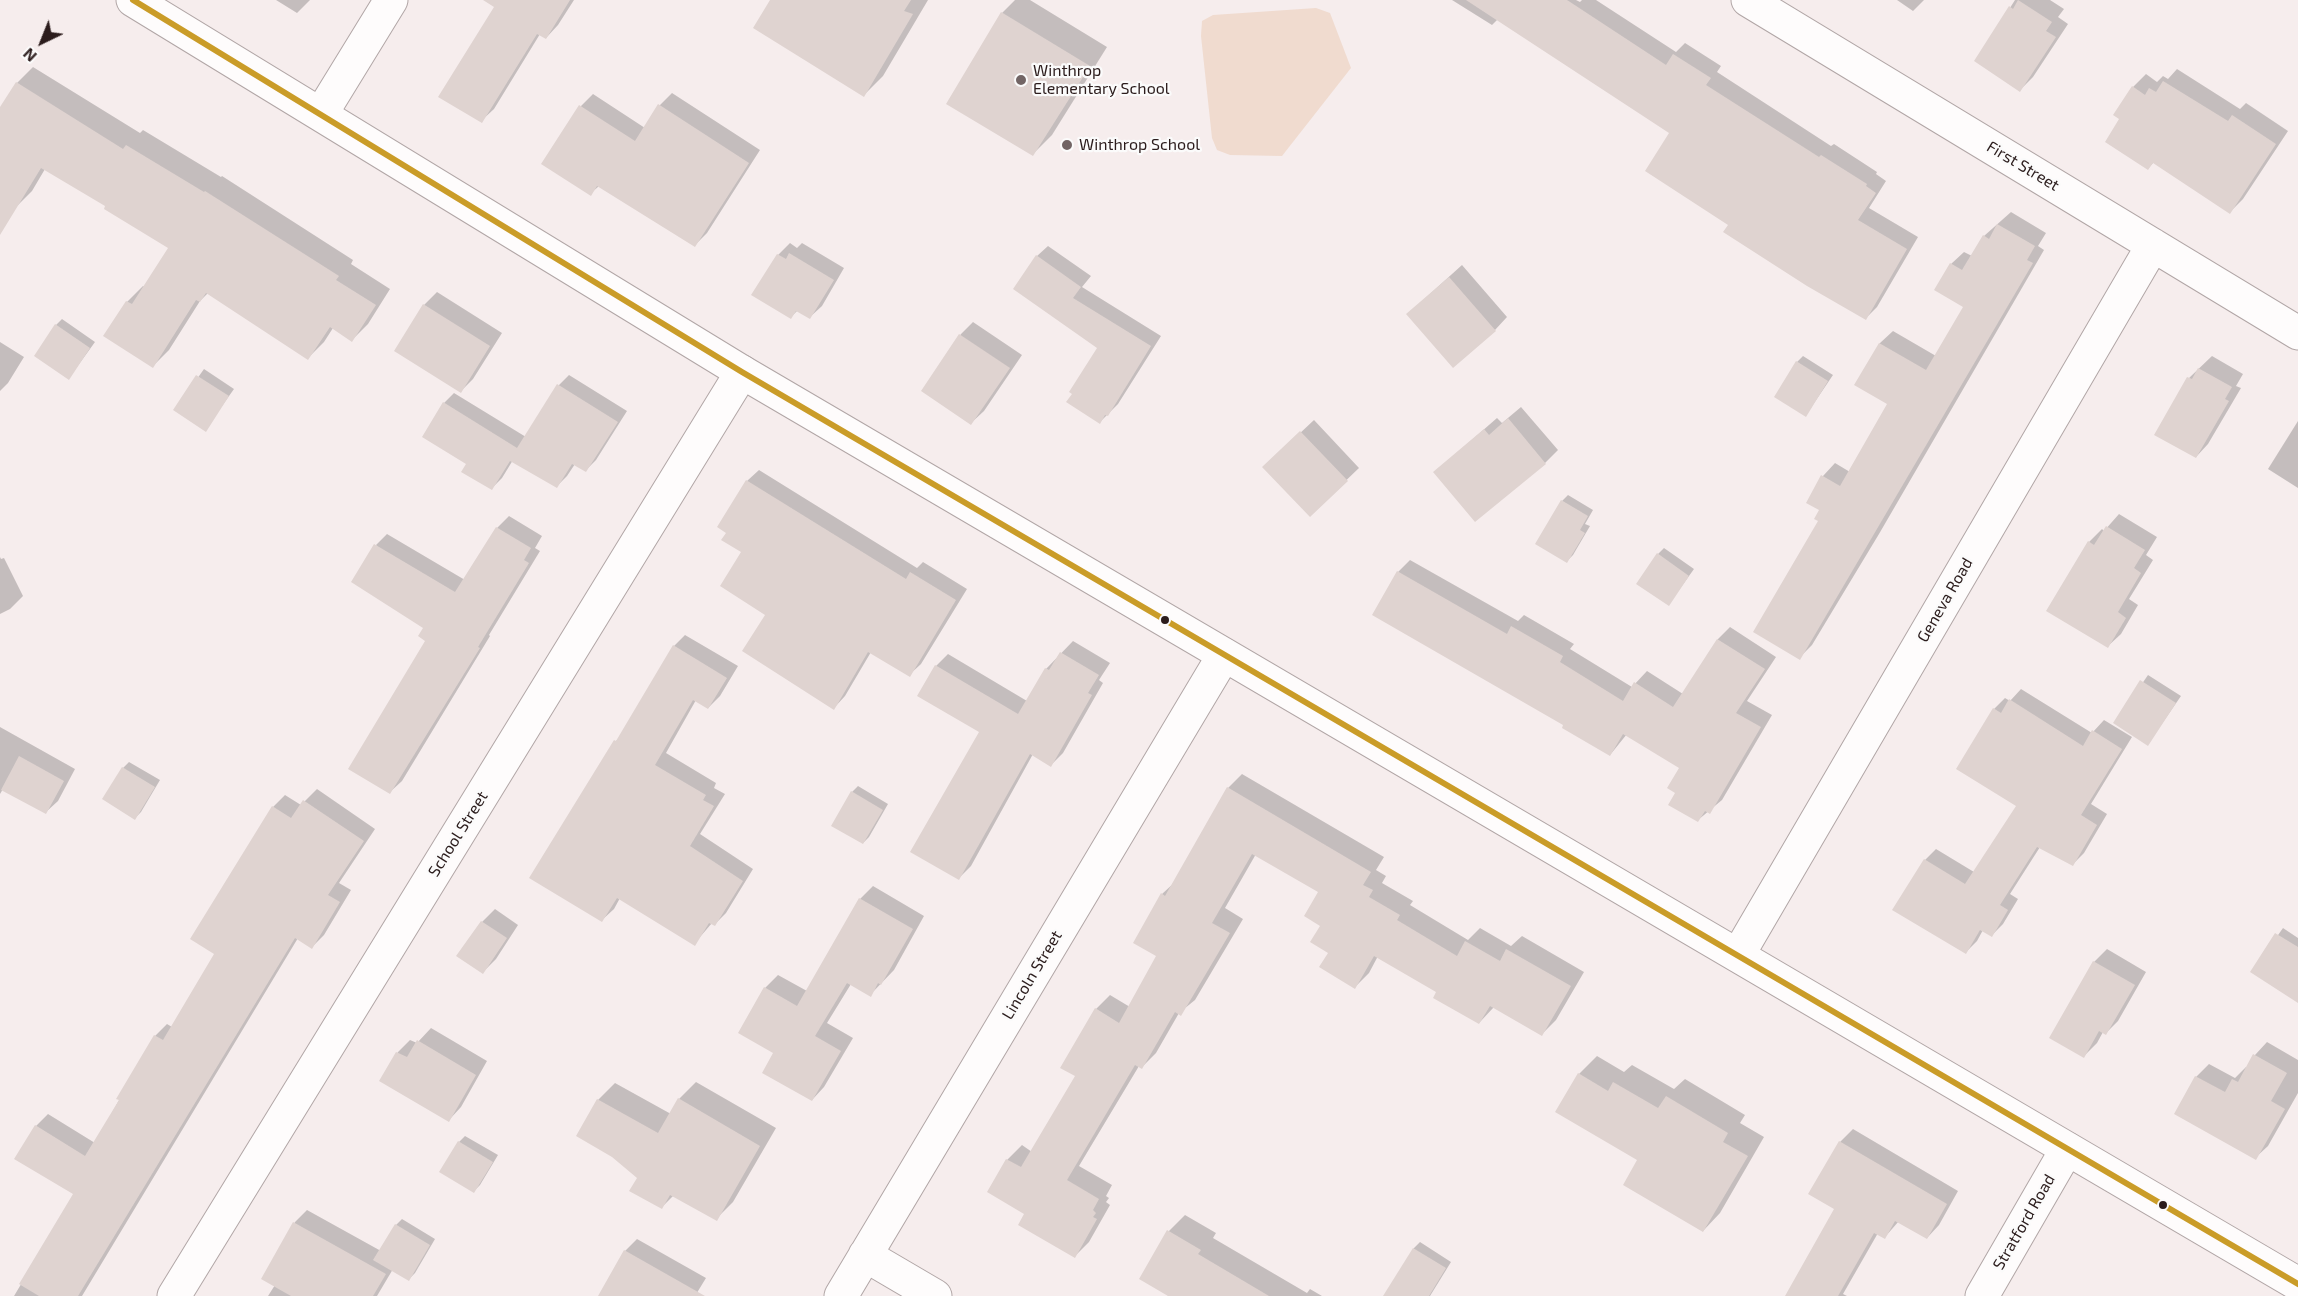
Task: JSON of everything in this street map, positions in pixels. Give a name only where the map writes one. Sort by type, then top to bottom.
[{"type":"street","points":[[134,0],[742,372],[2298,1284]]},
{"type":"street","points":[[321,114],[391,0]]},
{"type":"street","name":"First Street","points":[[1748,0],[2298,333]]},
{"type":"street","name":"Geneva Road","points":[[1738,955],[2153,245]]},
{"type":"street","name":"School Street","points":[[174,1296],[742,372]]},
{"type":"street","name":"Lincoln Street","points":[[841,1296],[1224,655]]},
{"type":"street","name":"Stratford Road","points":[[1982,1296],[2067,1149]]},
{"type":"street","points":[[865,1255],[935,1296]]},
{"type":"shaded area","points":[[1316,8],[1330,13],[1351,68],[1282,156],[1230,155],[1217,150],[1212,138],[1201,36],[1202,21],[1213,15]]},
{"type":"building","points":[[483,0],[570,0],[546,39],[537,34],[482,123],[438,97],[494,7]]},
{"type":"building","points":[[770,0],[911,0],[904,11],[913,14],[864,97],[753,28]]},
{"type":"building","points":[[1466,0],[1567,0],[1666,65],[1673,54],[1711,78],[1706,85],[1819,157],[1821,155],[1867,184],[1866,186],[1876,193],[1858,220],[1907,249],[1866,320],[1807,286],[1723,232],[1728,225],[1645,171],[1669,133]]},
{"type":"building","points":[[2018,0],[2052,22],[2046,31],[2056,37],[2020,92],[1974,61],[2009,6],[2013,9]]},
{"type":"building","points":[[1001,12],[1090,66],[1033,156],[946,104]]},
{"type":"building","points":[[2163,81],[2228,121],[2232,115],[2276,144],[2230,214],[2153,163],[2148,170],[2105,142],[2119,119],[2113,115],[2132,86],[2145,95],[2149,88],[2156,92]]},
{"type":"building","points":[[16,82],[123,149],[126,145],[205,191],[339,276],[336,280],[376,305],[352,342],[330,327],[308,360],[206,293],[200,302],[196,300],[153,368],[103,336],[126,301],[132,304],[168,248],[104,209],[105,206],[41,168],[0,235],[0,107]]},
{"type":"building","points":[[658,104],[749,163],[695,247],[597,186],[591,196],[541,164],[579,105],[635,141]]},
{"type":"building","points":[[1997,224],[2035,246],[2027,260],[2033,263],[1800,660],[1753,632],[1818,521],[1814,519],[1819,510],[1806,503],[1821,475],[1840,486],[1887,404],[1854,385],[1879,343],[1926,370],[1963,307],[1934,290],[1950,263],[1962,270],[1983,235],[1989,239]]},
{"type":"building","points":[[789,253],[834,280],[810,319],[796,311],[791,319],[751,295],[777,254],[786,259]]},
{"type":"building","points":[[1036,255],[1081,287],[1073,298],[1151,346],[1108,416],[1105,415],[1100,424],[1066,402],[1072,394],[1069,392],[1097,348],[1013,289]]},
{"type":"building","points":[[1449,277],[1496,331],[1453,368],[1406,314]]},
{"type":"building","points":[[423,304],[490,346],[461,393],[394,351]]},
{"type":"building","points":[[55,324],[90,348],[69,380],[34,356]]},
{"type":"building","points":[[959,334],[1010,368],[971,425],[921,391]]},
{"type":"building","points":[[1796,361],[1828,381],[1806,417],[1774,397]]},
{"type":"building","points":[[2198,368],[2232,387],[2225,399],[2229,401],[2196,458],[2154,435],[2187,377],[2192,379]]},
{"type":"building","points":[[196,375],[229,396],[206,432],[173,410]]},
{"type":"building","points":[[557,384],[618,422],[586,472],[572,464],[557,488],[510,461],[492,490],[461,472],[466,464],[422,437],[443,402],[517,448]]},
{"type":"building","points":[[1508,418],[1546,464],[1475,522],[1433,472],[1484,429],[1489,435]]},
{"type":"building","points":[[1300,431],[1348,481],[1310,517],[1262,467]]},
{"type":"building","points":[[746,480],[906,579],[910,572],[956,600],[910,677],[868,652],[834,710],[742,651],[765,615],[720,586],[741,552],[721,540],[726,533],[717,527]]},
{"type":"building","points":[[1561,500],[1588,516],[1580,530],[1585,533],[1567,563],[1535,544]]},
{"type":"building","points":[[2106,526],[2145,550],[2134,568],[2141,573],[2118,612],[2126,618],[2108,648],[2046,611],[2088,541],[2094,545]]},
{"type":"building","points":[[496,527],[531,548],[524,560],[529,563],[478,647],[480,648],[390,794],[348,769],[425,641],[418,636],[423,628],[351,582],[374,544],[455,592]]},
{"type":"building","points":[[1657,553],[1689,576],[1669,606],[1636,584]]},
{"type":"building","points":[[1397,571],[1507,634],[1511,626],[1563,656],[1560,662],[1623,701],[1634,682],[1673,707],[1717,639],[1765,669],[1736,713],[1761,727],[1710,814],[1705,811],[1698,822],[1668,805],[1675,793],[1667,788],[1679,768],[1623,734],[1610,756],[1562,728],[1563,725],[1372,615]]},
{"type":"building","points":[[673,645],[727,678],[708,709],[693,700],[655,765],[706,795],[703,800],[714,806],[690,846],[743,881],[715,926],[709,923],[695,946],[617,898],[602,922],[529,878],[614,740],[616,741]]},
{"type":"building","points":[[1060,652],[1099,675],[1088,693],[1092,695],[1051,767],[1030,754],[959,880],[910,852],[979,732],[917,696],[935,665],[1018,714],[1045,668],[1049,670]]},
{"type":"building","points":[[2140,680],[2176,703],[2148,746],[2113,723]]},
{"type":"building","points":[[2009,699],[2083,746],[2092,730],[2122,749],[2081,815],[2097,825],[2073,866],[2037,847],[2000,905],[2008,910],[1992,937],[1980,930],[1966,954],[1892,910],[1924,859],[1965,884],[2016,806],[1956,769],[1993,708],[2001,713]]},
{"type":"building","points":[[19,756],[64,781],[46,814],[1,790]]},
{"type":"building","points":[[122,767],[155,787],[135,820],[102,799]]},
{"type":"building","points":[[1227,787],[1371,872],[1363,885],[1373,890],[1369,897],[1400,915],[1397,920],[1457,956],[1465,941],[1500,961],[1506,949],[1571,986],[1542,1036],[1490,1006],[1479,1024],[1433,998],[1436,992],[1374,956],[1355,989],[1319,967],[1328,953],[1310,942],[1320,926],[1304,916],[1318,892],[1252,854],[1212,923],[1230,933],[1181,1016],[1175,1012],[1142,1069],[1135,1065],[1067,1180],[1099,1199],[1093,1210],[1096,1213],[1093,1217],[1097,1219],[1075,1258],[1018,1225],[1024,1214],[987,1192],[1006,1159],[1021,1167],[1075,1076],[1060,1068],[1095,1008],[1119,1023],[1156,956],[1133,943],[1161,893],[1165,896]]},
{"type":"building","points":[[851,791],[883,810],[863,844],[831,826]]},
{"type":"building","points":[[303,800],[364,841],[328,895],[340,902],[312,949],[295,938],[78,1296],[39,1296],[19,1284],[73,1194],[14,1159],[35,1125],[85,1156],[154,1035],[163,1040],[214,954],[190,939],[272,806],[291,818]]},
{"type":"building","points":[[859,898],[913,929],[881,985],[878,983],[871,997],[847,983],[815,1036],[841,1051],[812,1101],[762,1073],[773,1053],[738,1033],[764,987],[797,1006]]},
{"type":"building","points":[[481,921],[507,938],[483,974],[456,956]]},
{"type":"building","points":[[2275,933],[2298,947],[2298,1003],[2250,972]]},
{"type":"building","points":[[2093,961],[2135,985],[2106,1035],[2099,1031],[2084,1058],[2049,1038]]},
{"type":"building","points":[[417,1040],[476,1075],[449,1122],[379,1081],[396,1052],[407,1057]]},
{"type":"building","points":[[2253,1054],[2287,1073],[2271,1101],[2285,1109],[2256,1160],[2174,1114],[2195,1076],[2225,1092],[2232,1079],[2238,1082]]},
{"type":"building","points":[[1578,1073],[1608,1091],[1613,1082],[1658,1108],[1666,1096],[1728,1133],[1723,1142],[1748,1156],[1703,1232],[1623,1185],[1637,1160],[1555,1112]]},
{"type":"building","points":[[678,1098],[760,1146],[717,1221],[670,1195],[662,1209],[629,1191],[637,1178],[612,1157],[576,1136],[597,1099],[658,1133]]},
{"type":"building","points":[[458,1141],[493,1162],[474,1193],[439,1172]]},
{"type":"building","points":[[1839,1141],[1947,1204],[1927,1239],[1895,1221],[1885,1239],[1874,1233],[1838,1296],[1785,1296],[1834,1209],[1808,1194]]},
{"type":"building","points":[[293,1222],[386,1274],[373,1296],[291,1296],[261,1279]]},
{"type":"building","points":[[395,1224],[430,1245],[409,1281],[373,1260]]},
{"type":"building","points":[[1167,1230],[1201,1250],[1198,1254],[1269,1296],[1168,1296],[1139,1279]]},
{"type":"building","points":[[1413,1248],[1446,1268],[1429,1296],[1383,1296]]},
{"type":"building","points":[[624,1250],[705,1296],[598,1296]]},
{"type":"transit line","points":[[133,0],[742,372],[2298,1284]]},
{"type":"place","name":"Winthrop Elementary School","points":[[1021,80]]},
{"type":"place","name":"Winthrop School","points":[[1067,145]]}]
